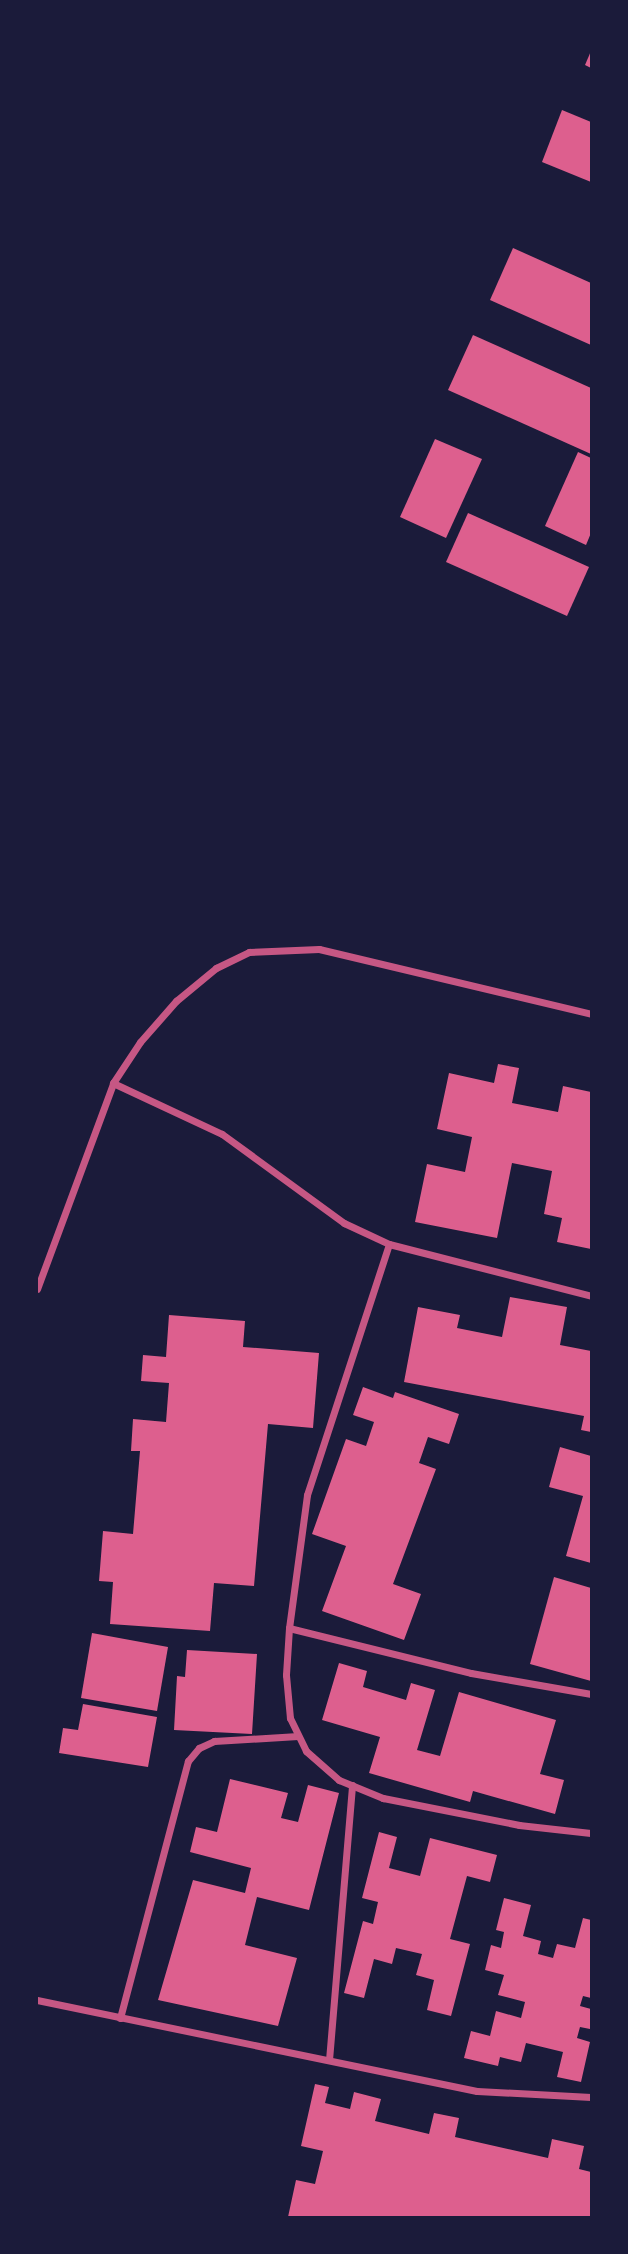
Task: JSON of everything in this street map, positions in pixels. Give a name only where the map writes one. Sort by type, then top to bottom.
[{"type":"street","points":[[37,1289],[113,1083],[139,1042],[176,1001],[216,968],[249,952],[319,949],[591,1014]]},
{"type":"street","points":[[113,1083],[222,1135],[344,1223],[389,1244],[591,1296]]},
{"type":"street","points":[[389,1244],[307,1495],[289,1628],[286,1675],[290,1717],[306,1751],[352,1785],[383,1798],[439,1811],[591,1833]]},
{"type":"street","points":[[289,1628],[471,1673],[591,1694]]},
{"type":"street","points":[[120,2018],[188,1761],[199,1748],[214,1741],[298,1736]]},
{"type":"street","points":[[330,2060],[352,1785]]},
{"type":"street","points":[[37,2000],[477,2091],[591,2097]]},
{"type":"building","points":[[591,51],[591,68],[585,65]]},
{"type":"building","points":[[562,110],[591,122],[591,182],[542,162]]},
{"type":"building","points":[[513,248],[591,283],[591,345],[490,300]]},
{"type":"building","points":[[473,335],[591,388],[591,454],[448,390]]},
{"type":"building","points":[[435,439],[482,459],[446,538],[400,517]]},
{"type":"building","points":[[578,452],[591,458],[591,533],[586,545],[545,526]]},
{"type":"building","points":[[468,513],[589,567],[567,616],[446,562]]},
{"type":"building","points":[[498,1064],[519,1068],[512,1103],[558,1112],[563,1086],[591,1092],[591,1249],[557,1242],[562,1218],[544,1214],[552,1171],[512,1163],[497,1238],[415,1222],[427,1164],[465,1172],[472,1137],[437,1129],[449,1073],[494,1083]]},
{"type":"building","points":[[510,1297],[567,1307],[560,1345],[591,1351],[591,1432],[581,1430],[584,1416],[404,1382],[418,1307],[460,1315],[457,1328],[502,1337]]},
{"type":"building","points":[[169,1315],[245,1321],[243,1347],[319,1353],[313,1428],[268,1424],[254,1586],[214,1583],[210,1631],[110,1624],[113,1582],[99,1581],[103,1531],[133,1534],[140,1451],[131,1451],[133,1419],[166,1422],[169,1383],[141,1381],[143,1355],[166,1357]]},
{"type":"building","points":[[363,1387],[393,1398],[395,1392],[459,1414],[449,1444],[428,1437],[419,1463],[436,1469],[393,1584],[421,1594],[404,1640],[322,1611],[346,1546],[312,1534],[346,1439],[366,1446],[374,1422],[353,1415]]},
{"type":"building","points":[[560,1447],[591,1456],[591,1563],[566,1556],[583,1496],[549,1487]]},
{"type":"building","points":[[554,1577],[591,1588],[591,1681],[530,1664]]},
{"type":"building","points":[[92,1633],[168,1647],[157,1711],[81,1698]]},
{"type":"building","points":[[187,1650],[257,1654],[252,1734],[174,1730],[177,1676],[185,1677]]},
{"type":"building","points":[[339,1663],[367,1671],[363,1687],[406,1700],[411,1683],[435,1690],[417,1750],[440,1756],[459,1692],[556,1720],[540,1774],[564,1780],[555,1814],[473,1791],[470,1802],[369,1773],[380,1737],[322,1720]]},
{"type":"building","points":[[83,1704],[157,1717],[148,1767],[59,1753],[63,1728],[78,1730]]},
{"type":"building","points":[[230,1779],[288,1793],[281,1818],[298,1822],[308,1785],[339,1793],[309,1910],[257,1897],[245,1945],[297,1958],[278,2026],[158,2000],[193,1880],[245,1893],[251,1868],[190,1852],[196,1827],[217,1832]]},
{"type":"building","points":[[379,1832],[397,1837],[389,1868],[420,1876],[430,1838],[497,1855],[490,1882],[467,1876],[450,1939],[470,1944],[451,2016],[427,2010],[434,1980],[416,1975],[422,1954],[396,1948],[392,1964],[374,1959],[364,1998],[344,1993],[363,1921],[373,1924],[378,1902],[362,1898]]},
{"type":"building","points":[[504,1898],[531,1905],[523,1936],[541,1941],[538,1954],[553,1958],[557,1944],[575,1948],[583,1918],[591,1920],[591,1998],[583,1996],[580,2006],[591,2009],[591,2025],[590,2029],[580,2027],[577,2038],[590,2042],[581,2082],[557,2077],[563,2052],[526,2043],[521,2062],[500,2057],[498,2066],[464,2058],[471,2031],[490,2036],[496,2011],[521,2018],[525,2002],[498,1995],[504,1975],[485,1970],[491,1945],[501,1948],[504,1932],[496,1930]]},
{"type":"building","points":[[315,2084],[329,2087],[325,2103],[350,2109],[354,2092],[381,2099],[375,2121],[429,2134],[434,2113],[459,2118],[455,2137],[548,2158],[552,2139],[584,2146],[579,2169],[591,2172],[591,2217],[288,2217],[296,2180],[315,2184],[323,2151],[301,2146]]}]
